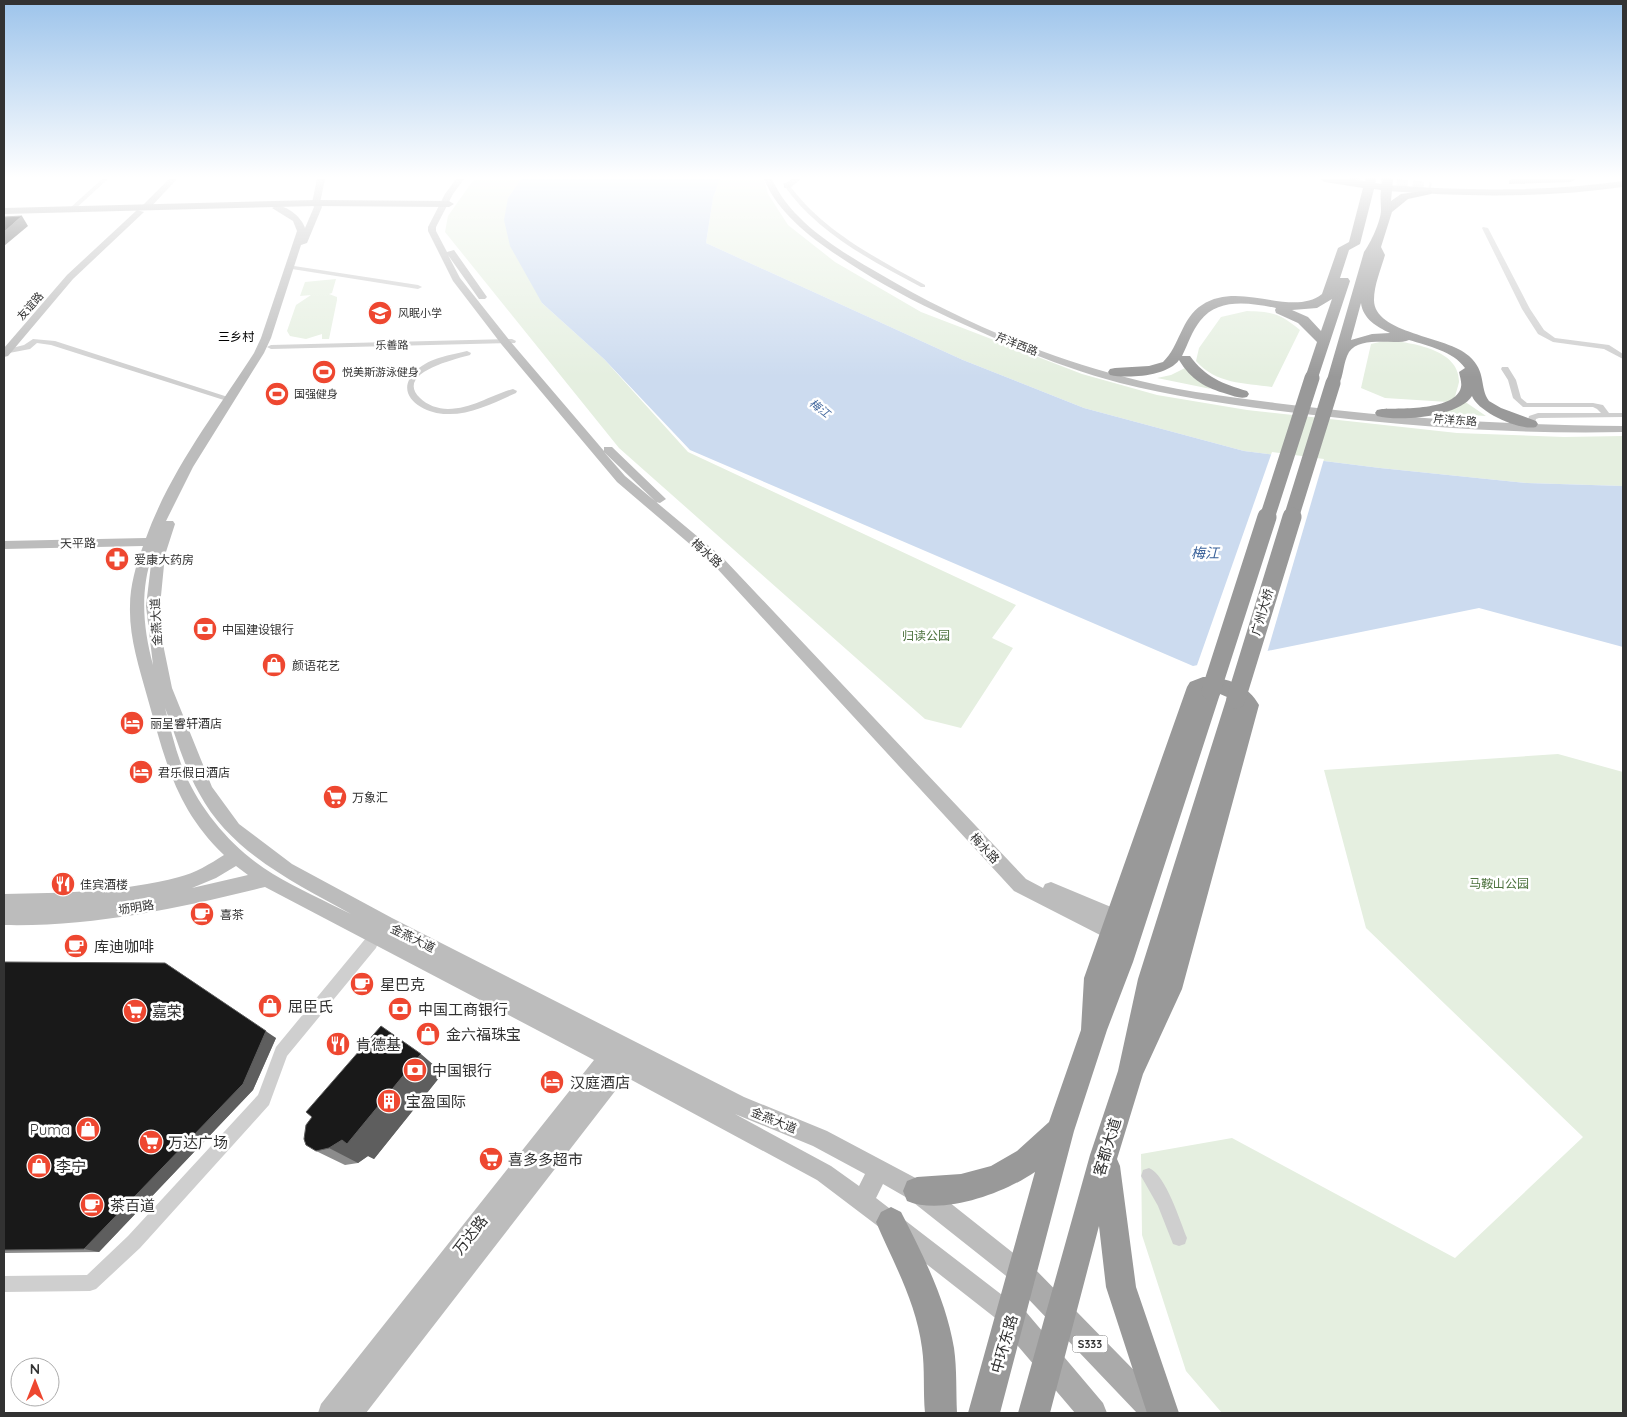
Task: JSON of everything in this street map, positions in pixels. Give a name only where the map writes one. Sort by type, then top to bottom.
[{"type":"highway","points":[[1116,375],[1161,368],[1170,364],[1195,317],[1217,302],[1243,300],[1304,307],[1323,300],[1328,296],[1344,248],[1351,245]]},
{"type":"highway","name":"广州大桥","points":[[1094,1030],[1120,962],[1176,796],[1355,249],[1354,245]]},
{"type":"highway","points":[[1375,247],[1379,255],[1367,298],[1370,312],[1375,319],[1397,332],[1439,344],[1460,354],[1476,374],[1479,398],[1484,404],[1530,426]]},
{"type":"highway","name":"广州大桥","points":[[1150,979],[1343,350],[1345,336],[1370,252],[1375,247]]},
{"type":"highway","points":[[1116,375],[1133,377],[1165,372],[1175,368],[1185,359],[1204,318],[1222,307],[1234,304],[1262,305],[1286,312],[1303,320],[1324,342]]},
{"type":"highway","points":[[1343,350],[1354,342],[1376,336],[1408,338],[1423,342],[1459,361],[1467,376],[1467,394],[1472,402],[1481,409],[1514,423],[1530,426]]},
{"type":"highway","points":[[1185,359],[1192,371],[1203,380],[1242,394]]},
{"type":"highway","points":[[1382,413],[1438,410],[1461,402],[1467,394]]},
{"type":"highway","points":[[1023,1275],[1060,1130],[1094,1030],[1096,978],[1197,687],[1202,683],[1210,683],[1242,695],[1249,705],[1170,989],[1130,1071]]},
{"type":"highway","name":"客都大道","points":[[1060,1314],[1104,1155],[1130,1071],[1150,979]]},
{"type":"highway","points":[[917,1191],[955,1190],[987,1183],[1009,1174],[1037,1155],[1060,1130]]},
{"type":"highway","points":[[1104,1155],[1121,1287],[1163,1413]]},
{"type":"highway","points":[[891,1222],[916,1273],[929,1309],[938,1348],[941,1413]]},
{"type":"highway","name":"中环东路","points":[[984,1413],[1023,1275]]},
{"type":"highway","points":[[1034,1413],[1060,1314]]},
{"type":"main road","name":"友谊路","points":[[4,353],[70,277],[104,245]]},
{"type":"main road","name":"金燕大道","points":[[296,245],[266,338],[171,495],[152,542],[138,591],[138,628],[169,751],[189,798],[219,840],[236,857],[266,878],[616,1061],[816,1169],[891,1222],[1011,1316],[1093,1413]]},
{"type":"main road","name":"金燕大道","points":[[299,245],[271,345],[176,505],[159,555],[154,596],[157,649],[165,688],[205,790],[233,829],[286,869],[386,924],[738,1105],[820,1138],[917,1191],[1023,1275],[1156,1413]]},
{"type":"main road","name":"梅水路","points":[[439,245],[456,279],[621,478],[717,560],[1020,885],[1045,893],[1115,925]]},
{"type":"main road","name":"芹洋西路","points":[[830,245],[874,276],[921,301],[1003,339],[1092,371],[1205,397],[1312,412]]},
{"type":"main road","name":"芹洋西路","points":[[836,245],[883,276],[945,308],[997,331],[1116,375]]},
{"type":"main road","points":[[1133,377],[1214,393],[1242,394]]},
{"type":"main road","name":"芹洋东路","points":[[1242,394],[1382,413],[1514,423]]},
{"type":"main road","name":"芹洋东路","points":[[1312,412],[1455,425],[1623,429]]},
{"type":"main road","name":"芹洋东路","points":[[1530,426],[1623,424]]},
{"type":"main road","name":"天平路","points":[[4,545],[152,542]]},
{"type":"main road","name":"坜明路","points":[[4,902],[60,902],[126,895],[181,885],[210,873],[236,857]]},
{"type":"main road","name":"坜明路","points":[[4,917],[58,917],[124,909],[171,901],[266,878]]},
{"type":"main road","name":"万达路","points":[[330,1413],[616,1061]]},
{"type":"main road","name":"万达路","points":[[351,1413],[616,1061]]},
{"type":"main road","points":[[863,1201],[879,1170]]},
{"type":"street","points":[[856,245],[894,270],[924,286]]},
{"type":"street","points":[[1494,245],[1526,310],[1541,332],[1553,340],[1606,347],[1623,356]]},
{"type":"street","points":[[294,268],[418,287]]},
{"type":"street","name":"乐善路","points":[[271,345],[508,340]]},
{"type":"street","points":[[4,353],[27,347],[36,341],[52,343],[230,400]]},
{"type":"street","points":[[467,353],[421,370],[413,378],[411,388],[412,395],[418,402],[444,412],[457,411],[513,391]]},
{"type":"street","points":[[1505,369],[1519,402],[1526,405],[1593,405],[1600,407],[1607,415]]},
{"type":"street","points":[[1530,426],[1532,418],[1538,416],[1623,415]]},
{"type":"street","points":[[4,1284],[90,1283],[126,1249],[264,1100],[281,1052],[371,943]]},
{"type":"street","points":[[1149,1176],[1164,1201],[1179,1238]]},
{"type":"green space","name":"归读公园","points":[[456,245],[523,245],[542,303],[604,359],[688,452],[1016,605],[992,638],[1013,648],[961,728],[925,719],[619,448]]},
{"type":"green space","points":[[711,245],[814,245],[835,262],[921,312],[1082,374],[1157,395],[1247,410],[1457,433],[1564,437],[1623,436],[1623,486],[1527,483],[1380,468],[1244,451],[1084,408],[963,360]]},
{"type":"green space","points":[[336,279],[332,293],[329,294],[337,297],[337,300],[329,339],[322,339],[322,334],[306,339],[290,336],[287,331],[296,305],[311,295],[300,296],[305,282]]},
{"type":"green space","points":[[1247,311],[1275,314],[1300,330],[1272,387],[1221,378],[1204,369],[1196,361],[1199,348],[1221,317]]},
{"type":"green space","points":[[1388,340],[1421,346],[1443,355],[1452,362],[1457,371],[1459,382],[1455,397],[1448,402],[1385,398],[1361,388],[1371,344]]},
{"type":"green space","points":[[1185,368],[1196,379],[1211,389],[1157,378],[1171,375]]},
{"type":"green space","points":[[1464,401],[1486,416],[1434,413]]},
{"type":"green space","name":"马鞍山公园","points":[[1558,754],[1623,772],[1623,1413],[1222,1413],[1186,1371],[1142,1235],[1141,1154],[1232,1138],[1455,1258],[1583,1137],[1366,928],[1324,770]]},
{"type":"water","name":"梅江","points":[[711,245],[963,360],[1084,408],[1244,451],[1380,468],[1527,483],[1623,486],[1623,647],[1479,608],[1193,666],[690,450],[604,359],[542,303],[510,246]]},
{"type":"pier","points":[[1272,452],[1324,459],[1267,653],[1196,668]]},
{"type":"building","name":"万达广场","points":[[4,962],[165,963],[266,1031],[243,1084],[84,1249],[4,1250]]},
{"type":"building","points":[[381,1026],[421,1054],[347,1144],[342,1140],[329,1148],[316,1151],[306,1145],[304,1139],[306,1125],[312,1117],[306,1112]]},
{"type":"place","name":"风眠小学","points":[[380,313]]},
{"type":"place","name":"悦美斯游泳健身","points":[[324,372]]},
{"type":"place","name":"国强健身","points":[[277,394]]},
{"type":"place","name":"爱康大药房","points":[[117,559]]},
{"type":"place","name":"中国建设银行","points":[[205,629]]},
{"type":"place","name":"颜语花艺","points":[[274,665]]},
{"type":"place","name":"丽呈睿轩酒店","points":[[132,723]]},
{"type":"place","name":"君乐假日酒店","points":[[141,772]]},
{"type":"place","name":"万象汇","points":[[335,797]]},
{"type":"place","name":"佳宾酒楼","points":[[63,884]]},
{"type":"place","name":"喜茶","points":[[202,914]]},
{"type":"place","name":"库迪咖啡","points":[[76,946]]},
{"type":"place","name":"星巴克","points":[[362,984]]},
{"type":"place","name":"屈臣氏","points":[[270,1006]]},
{"type":"place","name":"中国工商银行","points":[[400,1009]]},
{"type":"place","name":"嘉荣","points":[[135,1011]]},
{"type":"place","name":"金六福珠宝","points":[[428,1034]]},
{"type":"place","name":"肯德基","points":[[338,1044]]},
{"type":"place","name":"中国银行","points":[[415,1070]]},
{"type":"place","name":"汉庭酒店","points":[[552,1082]]},
{"type":"place","name":"宝盈国际","points":[[389,1101]]},
{"type":"place","name":"Puma","points":[[88,1129]]},
{"type":"place","name":"万达广场","points":[[151,1142]]},
{"type":"place","name":"喜多多超市","points":[[491,1159]]},
{"type":"place","name":"李宁","points":[[39,1166]]},
{"type":"place","name":"茶百道","points":[[92,1205]]},
{"type":"district","name":"三乡村","points":[[236,336]]}]
